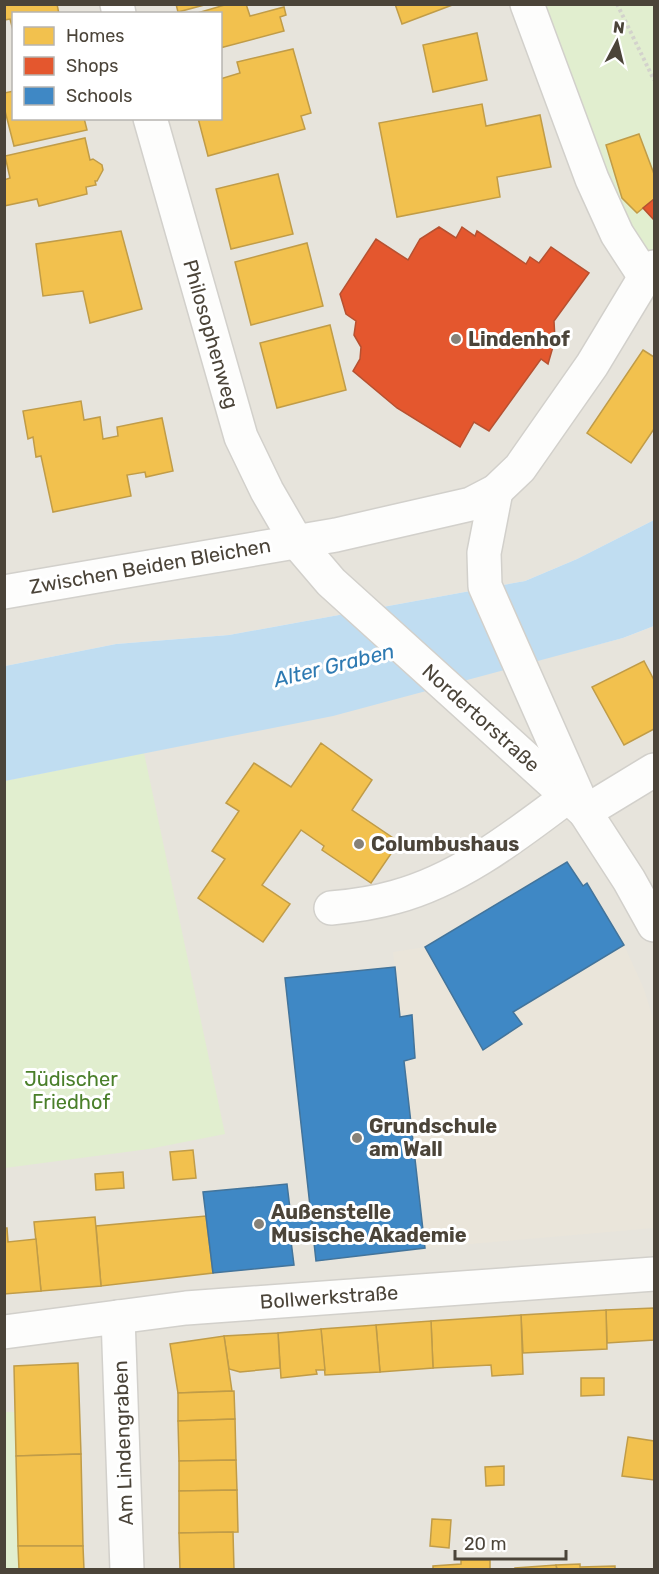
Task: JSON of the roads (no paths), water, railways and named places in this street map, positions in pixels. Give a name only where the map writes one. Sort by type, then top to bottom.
[{"type":"street","points":[[296,541],[336,535],[471,504],[506,484],[520,468],[592,365],[650,272],[617,234],[592,179],[527,4]]},
{"type":"street","name":"Philosophenweg","points":[[151,120],[241,437],[267,491],[296,541]]},
{"type":"street","name":"Nordertorstraße","points":[[496,491],[484,553],[485,586],[530,685],[576,805]]},
{"type":"street","name":"Zwischen Beiden Bleichen","points":[[4,592],[296,541]]},
{"type":"street","name":"Nordertorstraße","points":[[296,541],[331,582],[576,805],[630,880],[654,925]]},
{"type":"street","points":[[331,908],[364,905],[419,889],[456,872],[576,805],[654,770]]},
{"type":"street","name":"Bollwerkstraße","points":[[4,1332],[186,1308],[654,1274]]},
{"type":"street","name":"Am Lindengraben","points":[[118,1317],[127,1569]]},
{"type":"water","name":"Alter Graben","points":[[654,520],[654,626],[623,638],[333,716],[5,781],[5,666],[116,644],[229,635],[525,581],[577,559]]},
{"type":"place","name":"Lindenhof","points":[[456,339]]},
{"type":"place","name":"Columbushaus","points":[[359,844]]},
{"type":"place","name":"Grundschule am Wall","points":[[357,1138]]},
{"type":"place","name":"Außenstelle Musische Akademie","points":[[259,1224]]},
{"type":"park label","name":"Jüdischer Friedhof","points":[[71,1090]]}]
